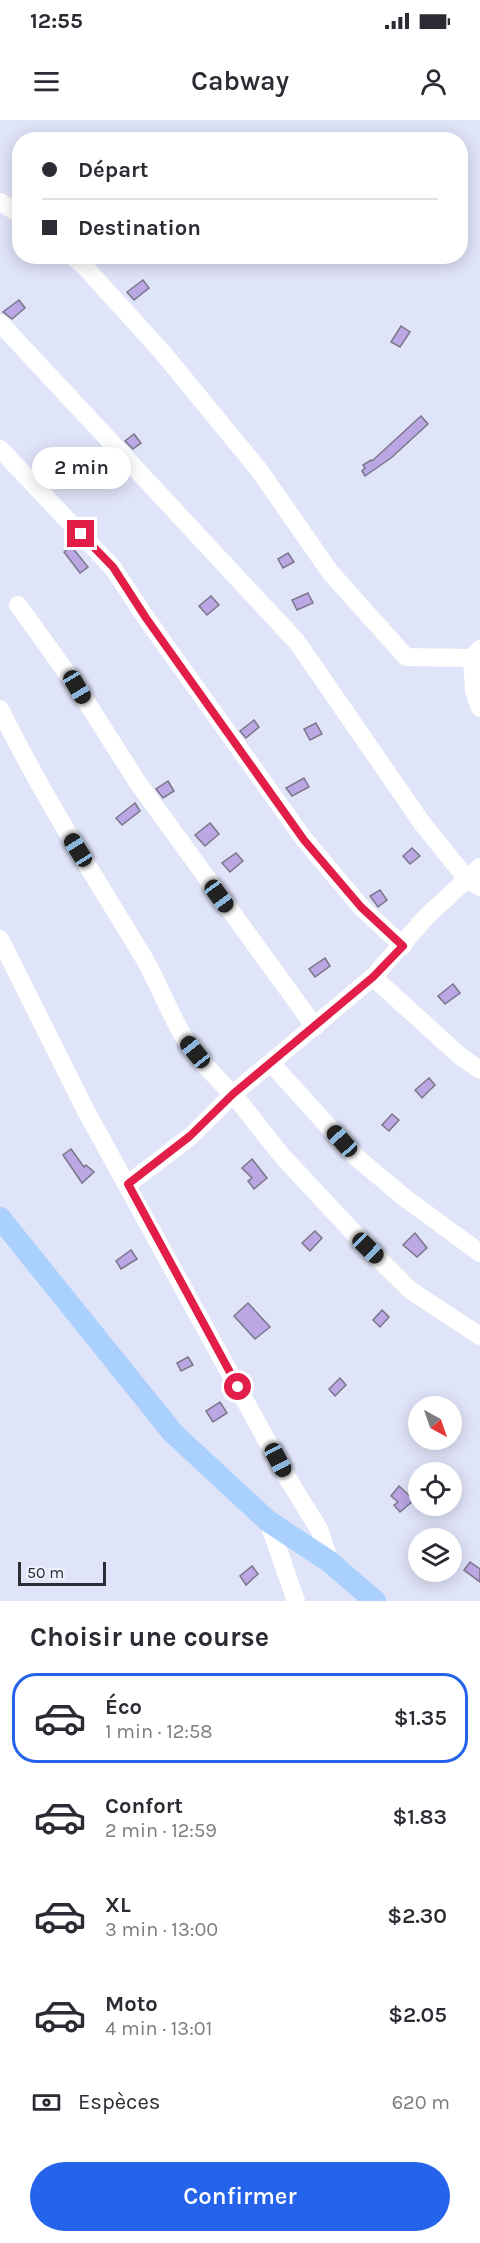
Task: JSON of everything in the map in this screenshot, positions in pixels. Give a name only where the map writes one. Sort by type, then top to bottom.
[{"type":"main road","points":[[0,1218],[173,1433],[268,1521],[330,1563],[375,1601]]},
{"type":"street","points":[[80,264],[163,353],[259,470],[330,572],[406,657],[476,653],[474,691],[480,708]]},
{"type":"street","points":[[0,322],[297,642],[422,823],[476,878],[427,916],[403,946],[373,977],[233,1094],[190,1136],[128,1184]]},
{"type":"street","points":[[0,449],[113,567],[146,618],[304,840],[361,907],[403,946]]},
{"type":"street","points":[[18,604],[77,687],[138,783],[315,1027]]},
{"type":"street","points":[[0,709],[62,825],[157,979],[185,1039],[283,1157],[368,1248],[410,1290],[480,1336]]},
{"type":"street","points":[[0,939],[86,1110],[288,1479],[319,1529],[330,1563]]},
{"type":"street","points":[[373,977],[460,1056],[480,1070]]},
{"type":"street","points":[[271,1063],[356,1157],[405,1198],[480,1253]]},
{"type":"street","points":[[268,1521],[296,1601]]},
{"type":"building","points":[[143,280],[149,288],[134,300],[127,292]]},
{"type":"building","points":[[19,300],[25,308],[12,319],[3,312]]},
{"type":"building","points":[[401,326],[410,332],[400,347],[391,342]]},
{"type":"building","points":[[421,416],[428,424],[391,458],[365,476],[362,471],[365,468],[363,465],[372,461]]},
{"type":"building","points":[[134,434],[141,443],[133,449],[125,441]]},
{"type":"building","points":[[71,546],[88,567],[80,573],[64,552]]},
{"type":"building","points":[[288,553],[294,562],[283,568],[278,559]]},
{"type":"building","points":[[308,593],[313,603],[297,610],[292,600]]},
{"type":"building","points":[[211,596],[219,605],[207,615],[199,606]]},
{"type":"building","points":[[254,720],[259,727],[246,738],[240,731]]},
{"type":"building","points":[[316,723],[322,734],[310,740],[304,729]]},
{"type":"building","points":[[304,778],[309,787],[292,796],[286,788]]},
{"type":"building","points":[[168,781],[174,791],[163,798],[156,789]]},
{"type":"building","points":[[135,803],[140,811],[122,825],[116,818]]},
{"type":"building","points":[[210,823],[219,834],[205,846],[195,835]]},
{"type":"building","points":[[412,848],[420,856],[410,864],[403,856]]},
{"type":"building","points":[[236,853],[243,861],[230,872],[222,863]]},
{"type":"building","points":[[380,890],[387,900],[378,907],[370,896]]},
{"type":"building","points":[[325,958],[330,966],[315,977],[309,969]]},
{"type":"building","points":[[453,984],[460,993],[445,1004],[438,996]]},
{"type":"building","points":[[429,1078],[435,1085],[422,1098],[415,1090]]},
{"type":"building","points":[[392,1114],[399,1120],[389,1131],[382,1125]]},
{"type":"building","points":[[71,1149],[84,1167],[86,1165],[94,1172],[82,1183],[63,1155]]},
{"type":"building","points":[[252,1159],[267,1178],[254,1189],[248,1181],[252,1178],[242,1168]]},
{"type":"building","points":[[315,1231],[322,1238],[310,1251],[302,1243]]},
{"type":"building","points":[[415,1233],[427,1248],[417,1257],[403,1245]]},
{"type":"building","points":[[131,1250],[137,1259],[121,1269],[116,1261]]},
{"type":"building","points":[[248,1303],[270,1327],[255,1339],[234,1316]]},
{"type":"building","points":[[382,1310],[389,1317],[380,1327],[373,1320]]},
{"type":"building","points":[[188,1357],[193,1365],[181,1371],[177,1363]]},
{"type":"building","points":[[340,1378],[346,1385],[335,1396],[329,1389]]},
{"type":"building","points":[[220,1402],[227,1413],[213,1422],[206,1411]]},
{"type":"building","points":[[399,1486],[408,1494],[408,1505],[400,1512],[394,1505],[398,1502],[391,1496]]},
{"type":"building","points":[[470,1562],[480,1569],[480,1582],[464,1570]]},
{"type":"building","points":[[252,1566],[258,1574],[246,1585],[240,1576]]},
{"type":"route","points":[[81,534],[113,567],[146,618],[304,840],[361,907],[403,946],[373,977],[233,1094],[190,1136],[128,1184],[238,1387]]}]
